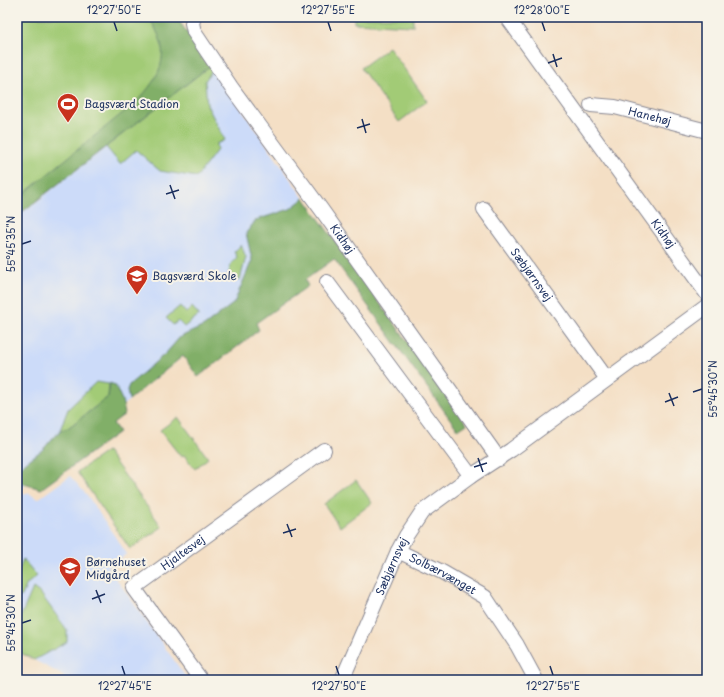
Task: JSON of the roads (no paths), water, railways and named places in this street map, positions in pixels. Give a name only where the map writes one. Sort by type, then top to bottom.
[{"type":"street","name":"Kidhøj","points":[[194,17],[192,23],[194,32],[231,87],[321,208],[499,458]]},
{"type":"street","name":"Kidhøj","points":[[507,17],[707,294]]},
{"type":"street","name":"Hanehøj","points":[[591,105],[614,107],[707,131]]},
{"type":"street","name":"Sæbjørnsvej","points":[[484,209],[608,379]]},
{"type":"street","points":[[327,282],[471,476]]},
{"type":"street","name":"Sæbjørnsvej","points":[[342,680],[398,551],[422,512],[471,476],[499,458],[707,306]]},
{"type":"street","name":"Hjaltesvej","points":[[201,680],[134,588],[324,450]]},
{"type":"street","name":"Solbærvænget","points":[[398,551],[442,572],[485,597],[517,645],[536,680]]},
{"type":"place","name":"Bagsværd Stadion","points":[[68,124]]},
{"type":"place","name":"Bagsværd Skole","points":[[137,296]]},
{"type":"place","name":"Børnehuset Midgård","points":[[70,588]]}]
